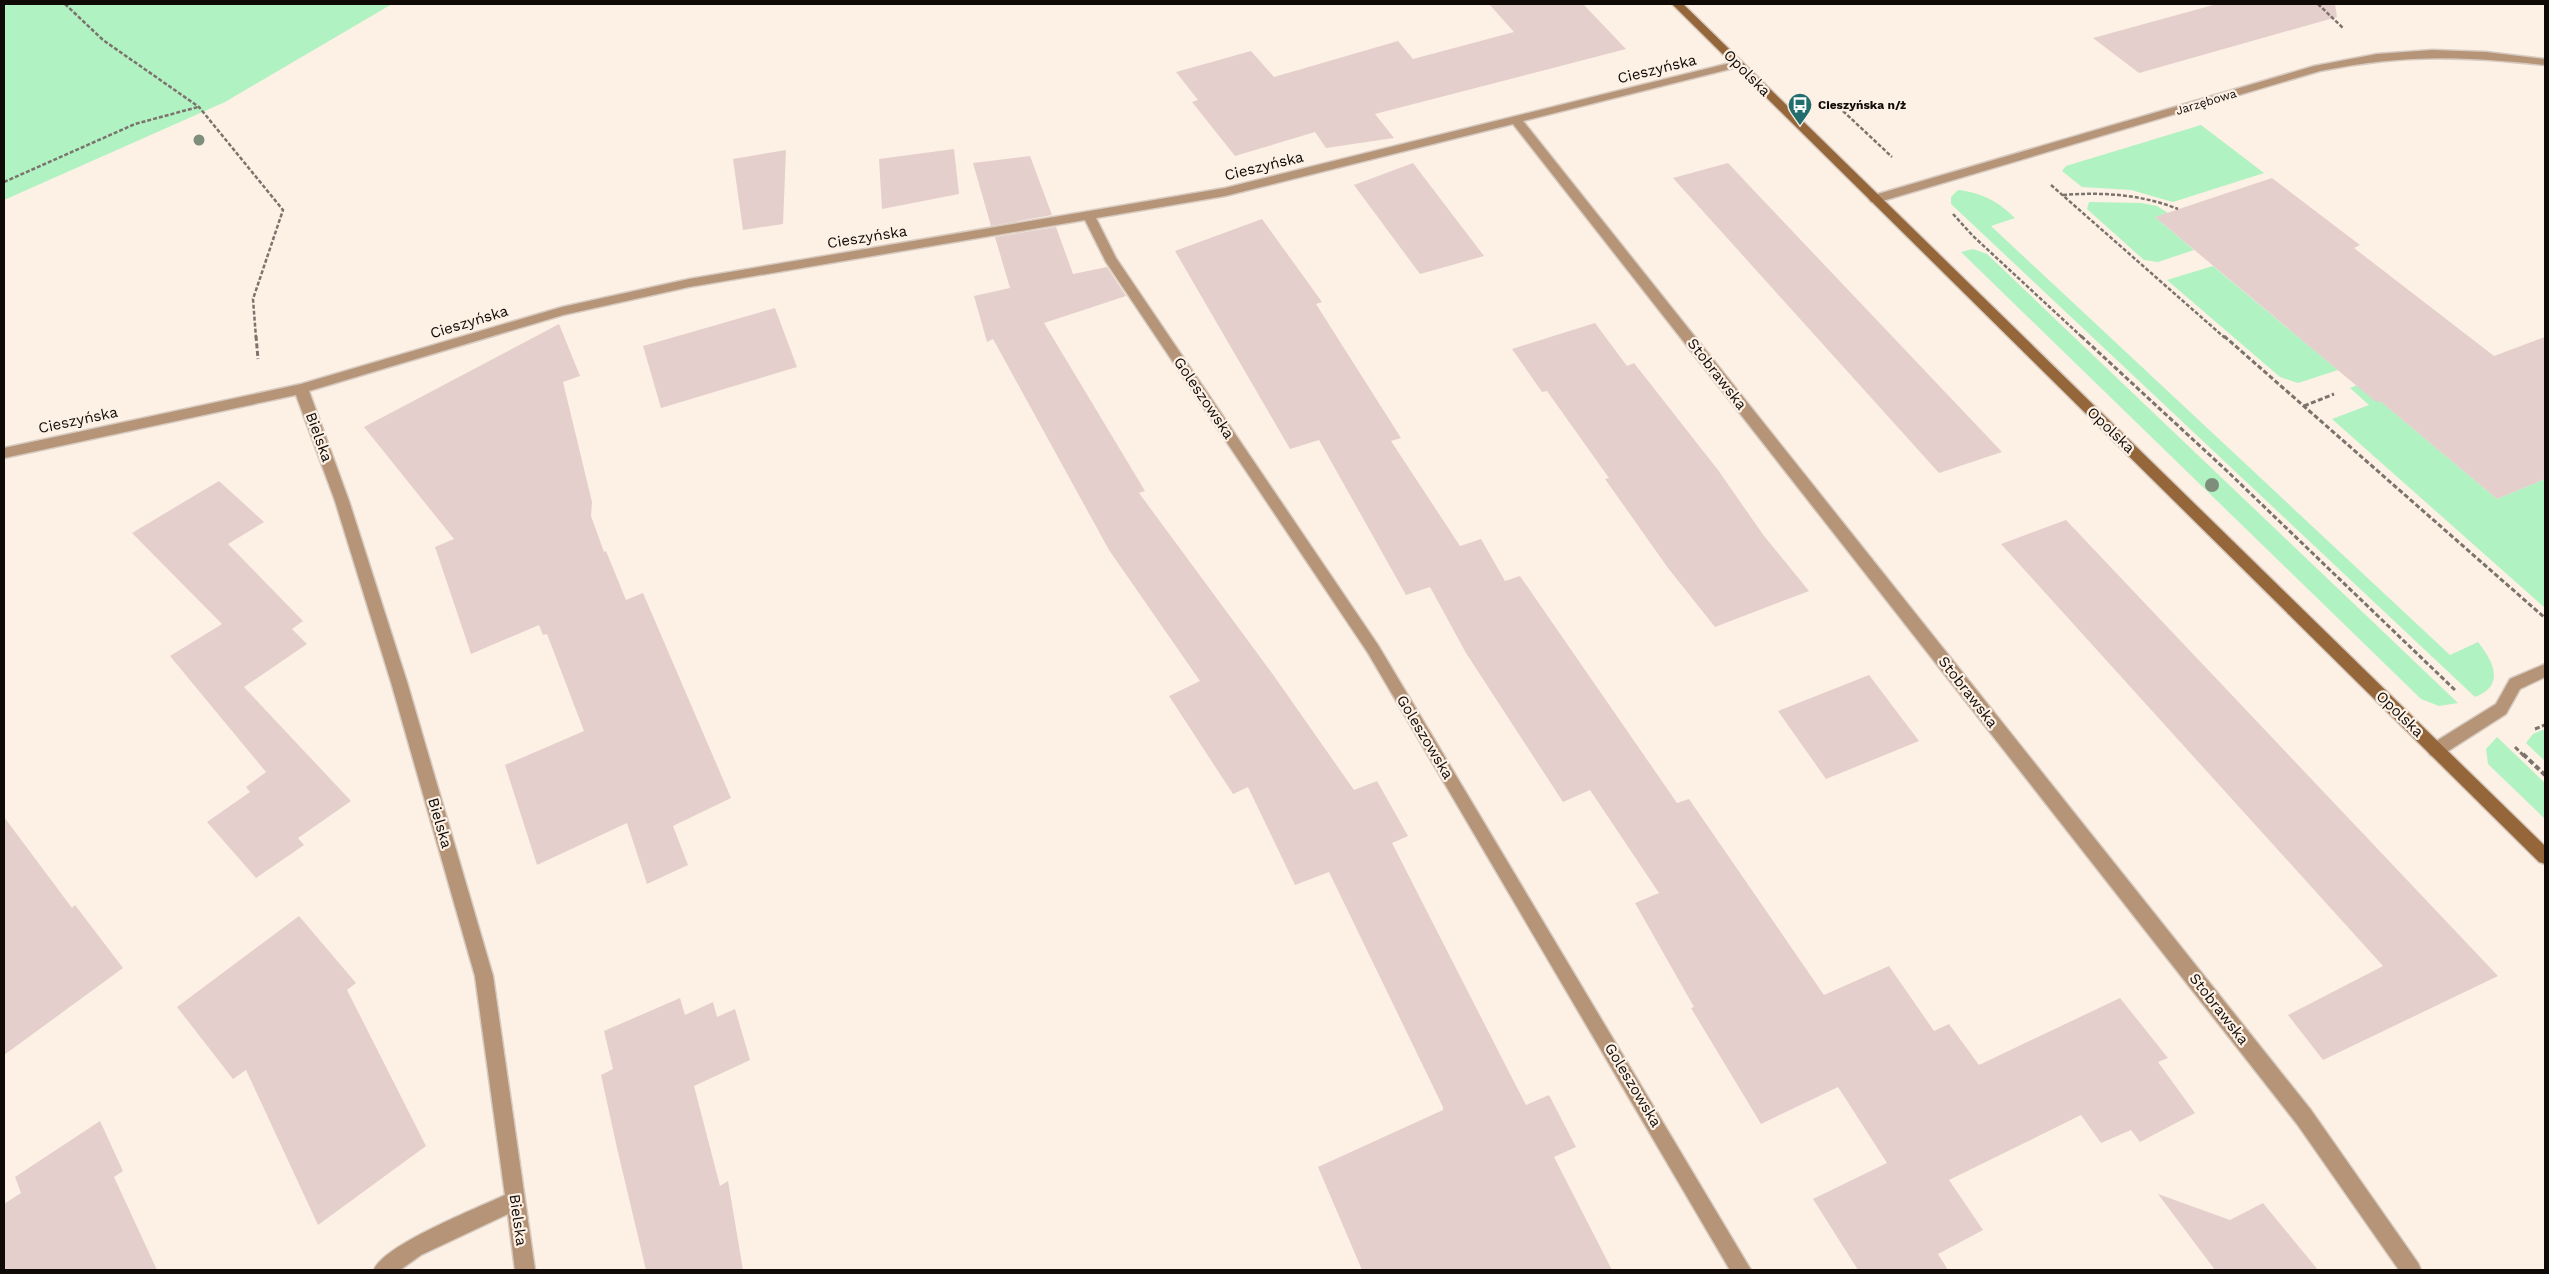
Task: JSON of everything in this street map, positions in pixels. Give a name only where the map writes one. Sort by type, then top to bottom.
[{"type":"street","name":"Opolska","points":[[1677,4],[2545,857]]},
{"type":"street","name":"Jarzębowa","points":[[1875,199],[2318,68],[2364,58],[2446,52],[2494,55],[2545,62]]},
{"type":"street","name":"Cieszyńska","points":[[4,452],[301,389],[562,311],[688,283],[1090,217],[1225,192],[1738,64]]},
{"type":"street","name":"Stobrawska","points":[[1516,120],[2304,1117],[2411,1270]]},
{"type":"street","name":"Goleszowska","points":[[1090,217],[1110,259],[1373,649],[1741,1270]]},
{"type":"street","name":"Bielska","points":[[301,389],[342,501],[399,682],[484,976],[525,1270]]},
{"type":"street","points":[[2436,750],[2501,709],[2515,684],[2545,670]]},
{"type":"street","points":[[384,1270],[414,1248],[515,1200]]},
{"type":"path","points":[[65,4],[103,40],[199,107],[283,210],[253,299],[261,397]]},
{"type":"path","points":[[4,182],[135,124],[199,107]]},
{"type":"path","points":[[2020,157],[2545,618]]},
{"type":"path","points":[[2062,195],[2090,192],[2124,194],[2157,200],[2178,210]]},
{"type":"path","points":[[1948,209],[1973,236],[2227,471],[2545,774]]},
{"type":"path","points":[[2304,406],[2334,394]]},
{"type":"green space","points":[[4,4],[392,4],[225,102],[4,200]]},
{"type":"green space","points":[[2201,125],[2264,173],[2173,202],[2131,190],[2082,187],[2062,171],[2066,166]]},
{"type":"green space","points":[[1958,190],[1975,193],[1989,199],[2015,218],[1991,226],[2450,655],[2478,642],[2492,665],[2494,679],[2491,686],[2485,692],[2475,697],[1951,204],[1951,197]]},
{"type":"green space","points":[[2089,202],[2141,203],[2157,206],[2168,213],[2155,217],[2194,250],[2158,262],[2144,260],[2087,209]]},
{"type":"green space","points":[[1973,249],[1987,254],[2458,703],[2439,706],[2421,699],[1961,252]]},
{"type":"green space","points":[[2213,266],[2338,370],[2298,383],[2280,377],[2167,280]]},
{"type":"green space","points":[[2360,384],[2497,499],[2545,479],[2545,608],[2332,419],[2369,405],[2350,388]]},
{"type":"green space","points":[[2545,729],[2545,761],[2526,743],[2533,734]]},
{"type":"green space","points":[[2497,737],[2545,783],[2545,819],[2488,764],[2486,749]]},
{"type":"building","points":[[1489,4],[1583,4],[1626,49],[1375,114],[1394,138],[1326,148],[1315,132],[1235,156],[1192,102],[1198,100],[1176,72],[1251,51],[1274,77],[1398,41],[1413,59],[1514,32]]},
{"type":"building","points":[[2217,4],[2335,4],[2337,17],[2139,73],[2093,38]]},
{"type":"building","points":[[954,149],[959,194],[882,209],[879,159]]},
{"type":"building","points":[[786,150],[783,224],[743,230],[733,159]]},
{"type":"building","points":[[1030,156],[1052,215],[991,226],[973,163]]},
{"type":"building","points":[[1413,163],[1484,256],[1420,274],[1354,185]]},
{"type":"building","points":[[1728,163],[2002,452],[1939,473],[1673,178]]},
{"type":"building","points":[[2272,178],[2360,245],[2354,248],[2494,356],[2545,337],[2545,479],[2497,499],[2380,401],[2376,402],[2155,217]]},
{"type":"building","points":[[1262,219],[1322,302],[1316,304],[1401,438],[1391,441],[1460,546],[1481,539],[1505,581],[1520,576],[1677,803],[1689,799],[1824,995],[1889,966],[1934,1031],[1949,1024],[1979,1065],[2120,998],[2168,1058],[2158,1062],[2195,1113],[2140,1142],[2131,1130],[2101,1143],[2081,1115],[1949,1180],[1983,1230],[1938,1254],[1948,1270],[1858,1270],[1813,1199],[1887,1163],[1838,1087],[1761,1124],[1691,1008],[1694,1007],[1635,903],[1659,893],[1590,790],[1563,802],[1466,653],[1430,587],[1406,595],[1319,440],[1290,449],[1175,251]]},
{"type":"building","points":[[1056,227],[1073,274],[1107,267],[1126,296],[1044,323],[1145,491],[1139,493],[1274,676],[1354,790],[1377,781],[1408,836],[1392,843],[1526,1105],[1549,1095],[1576,1147],[1554,1157],[1612,1270],[1362,1270],[1318,1167],[1443,1110],[1443,1107],[1329,872],[1295,885],[1248,787],[1233,794],[1169,696],[1200,681],[1109,550],[993,339],[987,342],[974,296],[1010,288],[995,237]]},
{"type":"building","points":[[775,308],[797,367],[661,408],[643,346]]},
{"type":"building","points":[[1595,323],[1627,366],[1634,363],[1718,470],[1764,536],[1809,591],[1715,627],[1668,568],[1605,479],[1609,478],[1547,391],[1542,392],[1512,349]]},
{"type":"building","points":[[559,324],[580,376],[563,382],[592,502],[591,516],[604,552],[606,551],[626,600],[643,593],[731,798],[673,826],[688,865],[647,884],[627,823],[537,865],[505,765],[584,731],[547,634],[543,635],[539,625],[471,654],[435,547],[454,539],[364,427]]},
{"type":"building","points":[[219,481],[264,522],[228,544],[303,621],[292,629],[307,644],[244,687],[351,801],[298,838],[304,845],[256,878],[207,822],[250,792],[246,787],[266,772],[170,656],[222,624],[132,533]]},
{"type":"building","points":[[2066,520],[2498,976],[2323,1060],[2288,1015],[2383,966],[2001,544]]},
{"type":"building","points":[[1869,675],[1919,741],[1826,779],[1778,711]]},
{"type":"building","points":[[4,817],[72,908],[75,905],[123,968],[4,1055]]},
{"type":"building","points":[[299,916],[356,983],[347,990],[426,1146],[318,1225],[246,1070],[233,1079],[177,1007]]},
{"type":"building","points":[[680,998],[685,1015],[713,1002],[717,1017],[735,1009],[750,1060],[694,1086],[720,1186],[728,1181],[743,1270],[646,1270],[617,1148],[601,1075],[613,1069],[604,1031]]},
{"type":"building","points":[[100,1121],[123,1171],[114,1177],[157,1270],[4,1270],[4,1204],[21,1193],[15,1177]]},
{"type":"building","points":[[2158,1194],[2230,1220],[2263,1203],[2318,1270],[2215,1270]]},
{"type":"place","name":"Cieszyńska n/ż","points":[[1800,126]]}]
